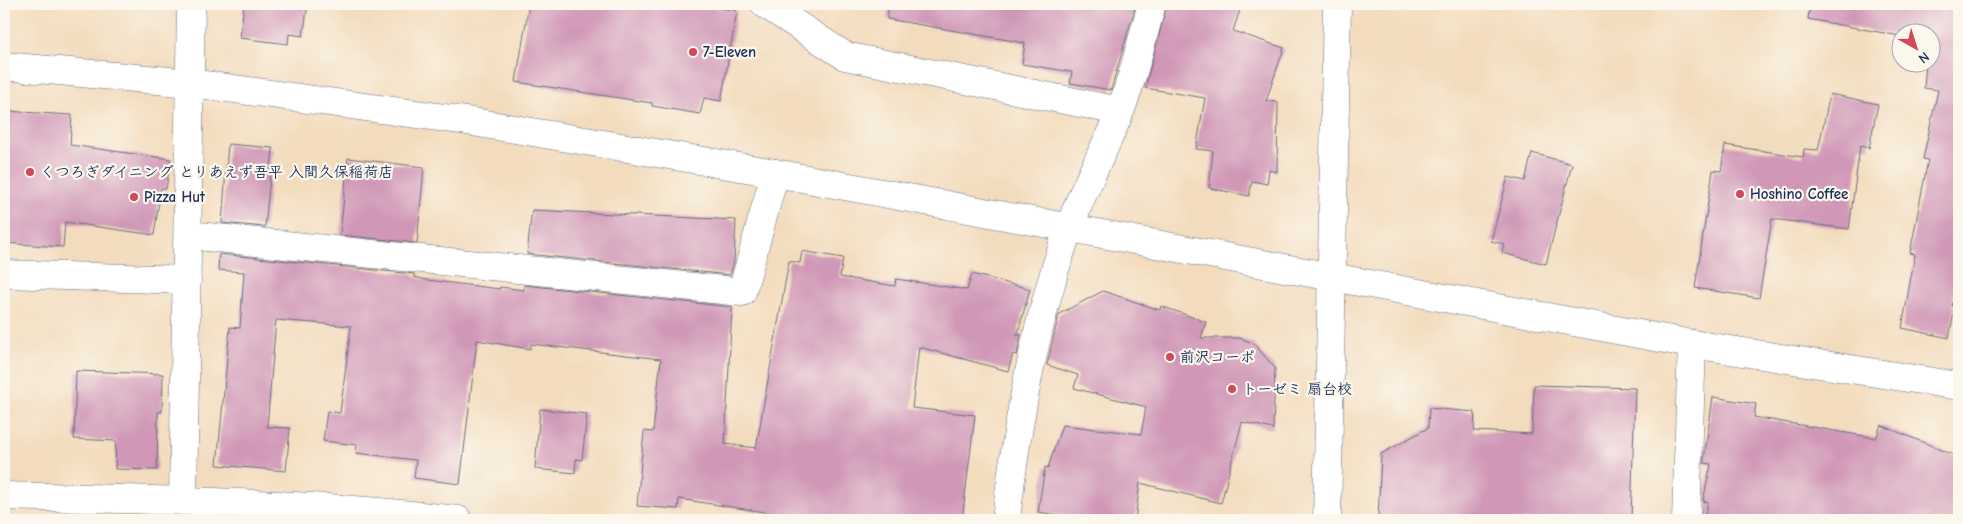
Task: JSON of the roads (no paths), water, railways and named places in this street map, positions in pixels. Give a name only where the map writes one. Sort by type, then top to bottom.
[{"type":"street","points":[[190,507],[187,280],[191,4]]},
{"type":"street","points":[[765,4],[845,56],[1120,111]]},
{"type":"street","points":[[1006,520],[1016,435],[1024,391],[1049,291],[1069,228],[1120,111],[1133,74],[1152,4]]},
{"type":"street","points":[[1327,520],[1337,4]]},
{"type":"street","points":[[4,66],[191,83],[467,121],[776,173],[1332,275],[1692,344],[1959,386]]},
{"type":"street","points":[[188,235],[742,292],[776,173]]},
{"type":"street","points":[[4,274],[187,280]]},
{"type":"street","points":[[1686,520],[1692,344]]},
{"type":"street","points":[[4,496],[190,507],[388,512],[458,520]]},
{"type":"place","name":"7-Eleven","points":[[693,52]]},
{"type":"place","name":"くつろぎダイニング とりあえず吾平 入間久保稲荷店","points":[[30,172]]},
{"type":"place","name":"Hoshino Coffee","points":[[1740,194]]},
{"type":"place","name":"Pizza Hut","points":[[134,197]]},
{"type":"place","name":"前沢コーポ","points":[[1170,357]]},
{"type":"place","name":"トーゼミ 扇台校","points":[[1232,389]]}]
